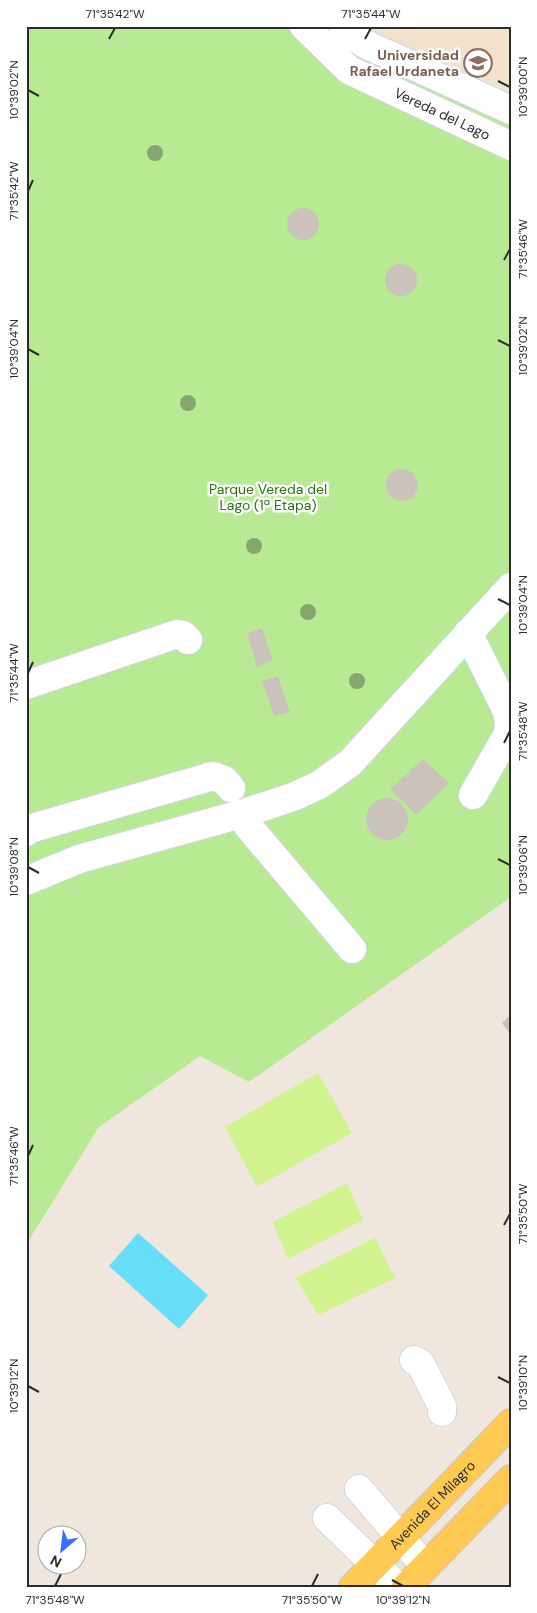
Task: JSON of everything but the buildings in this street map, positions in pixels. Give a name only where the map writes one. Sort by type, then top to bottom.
[{"type":"main road","name":"Avenida El Milagro","points":[[353,1587],[511,1422]]},
{"type":"main road","points":[[406,1587],[511,1479]]},
{"type":"street","name":"Vereda del Lago","points":[[304,26],[349,70],[511,146]]},
{"type":"street","points":[[343,26],[357,39],[367,44],[511,110]]},
{"type":"street","points":[[26,881],[79,860],[241,814],[292,797],[319,785],[350,763],[511,587]]},
{"type":"street","points":[[468,633],[507,711],[509,723],[508,734],[473,795]]},
{"type":"street","points":[[26,685],[177,634],[183,635],[188,640]]},
{"type":"street","points":[[26,832],[29,829],[212,776],[224,780],[231,788]]},
{"type":"street","points":[[241,814],[248,826],[352,950]]},
{"type":"street","points":[[414,1360],[420,1363],[442,1406],[442,1412]]},
{"type":"street","points":[[359,1489],[425,1566]]},
{"type":"street","points":[[327,1518],[398,1587]]},
{"type":"shaded area","name":"Universidad Rafael Urdaneta","points":[[369,26],[511,26],[511,90],[378,35]]},
{"type":"green space","name":"Parque Vereda del Lago (1ª Etapa)","points":[[26,26],[359,26],[511,97],[511,897],[249,1082],[200,1056],[99,1127],[26,1245]]},
{"type":"green space","points":[[318,1073],[352,1133],[257,1187],[225,1127]]},
{"type":"green space","points":[[347,1183],[363,1220],[288,1259],[273,1222]]},
{"type":"green space","points":[[375,1238],[395,1278],[318,1315],[296,1278]]},
{"type":"water","points":[[138,1233],[208,1295],[179,1329],[109,1266]]},
{"type":"place","name":"Universidad Rafael Urdaneta","points":[[478,63]]}]
